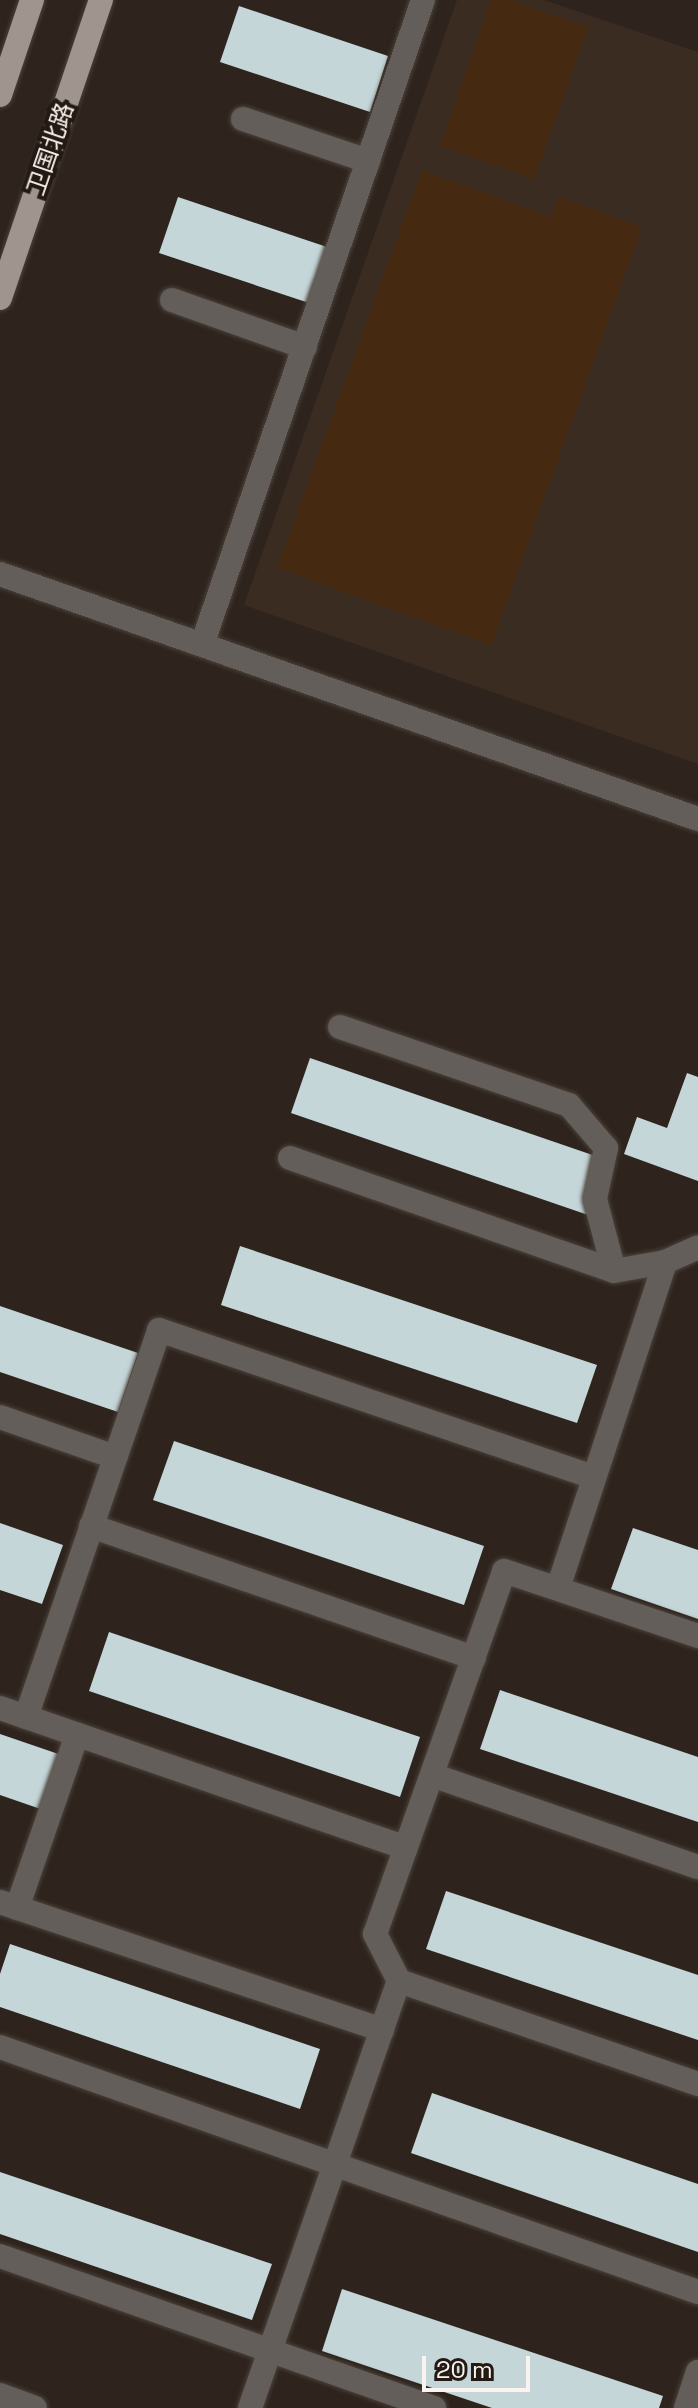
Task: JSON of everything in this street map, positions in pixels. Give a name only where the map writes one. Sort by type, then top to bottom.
[{"type":"main road","points":[[0,95],[32,0]]},
{"type":"main road","name":"卫国北路","points":[[0,298],[101,0]]},
{"type":"street","points":[[202,645],[423,0]]},
{"type":"street","points":[[243,119],[368,161]]},
{"type":"street","points":[[172,300],[305,347]]},
{"type":"street","points":[[0,574],[698,819]]},
{"type":"street","points":[[340,1027],[569,1105],[606,1148],[595,1199],[614,1271]]},
{"type":"street","points":[[290,1158],[614,1271],[665,1262],[698,1247]]},
{"type":"street","points":[[558,1588],[665,1262]]},
{"type":"street","points":[[26,1717],[159,1330],[593,1477]]},
{"type":"street","points":[[0,1417],[115,1457]]},
{"type":"street","points":[[91,1526],[474,1658]]},
{"type":"street","points":[[698,1636],[504,1571],[375,1934],[399,1981],[698,2084]]},
{"type":"street","points":[[0,1708],[406,1848]]},
{"type":"street","points":[[77,1735],[8,1905],[382,2030]]},
{"type":"street","points":[[432,1775],[698,1867]]},
{"type":"street","points":[[250,2408],[399,1981]]},
{"type":"street","points":[[0,2047],[698,2292]]},
{"type":"street","points":[[0,2256],[434,2408]]},
{"type":"street","points":[[686,2408],[698,2372]]},
{"type":"street","points":[[0,2395],[35,2408]]},
{"type":"shaded area","points":[[457,0],[544,0],[698,52],[698,764],[244,605]]},
{"type":"shaded area","points":[[491,0],[509,0],[588,27],[534,179],[440,146]]},
{"type":"shaded area","points":[[422,170],[551,217],[559,197],[642,227],[491,645],[277,568]]},
{"type":"building","points":[[239,6],[388,56],[370,112],[220,62]]},
{"type":"building","points":[[178,197],[327,247],[309,303],[159,253]]},
{"type":"building","points":[[310,1058],[610,1161],[591,1216],[291,1113]]},
{"type":"building","points":[[687,1073],[698,1077],[698,1181],[624,1154],[637,1117],[667,1128]]},
{"type":"building","points":[[240,1246],[597,1365],[577,1423],[221,1305]]},
{"type":"building","points":[[0,1306],[138,1353],[118,1412],[0,1372]]},
{"type":"building","points":[[174,1441],[484,1546],[464,1605],[153,1500]]},
{"type":"building","points":[[0,1523],[63,1545],[42,1604],[0,1590]]},
{"type":"building","points":[[633,1528],[698,1550],[698,1619],[611,1589]]},
{"type":"building","points":[[109,1632],[420,1737],[400,1797],[89,1691]]},
{"type":"building","points":[[500,1690],[698,1757],[698,1822],[480,1749]]},
{"type":"building","points":[[0,1734],[73,1759],[55,1814],[0,1795]]},
{"type":"building","points":[[446,1891],[698,1975],[698,2040],[426,1949]]},
{"type":"building","points":[[10,1944],[320,2049],[300,2109],[0,2007],[0,1974]]},
{"type":"building","points":[[432,2093],[698,2184],[698,2252],[411,2153]]},
{"type":"building","points":[[0,2172],[272,2264],[252,2320],[0,2234]]},
{"type":"building","points":[[342,2289],[663,2396],[659,2408],[492,2408],[322,2351]]}]
